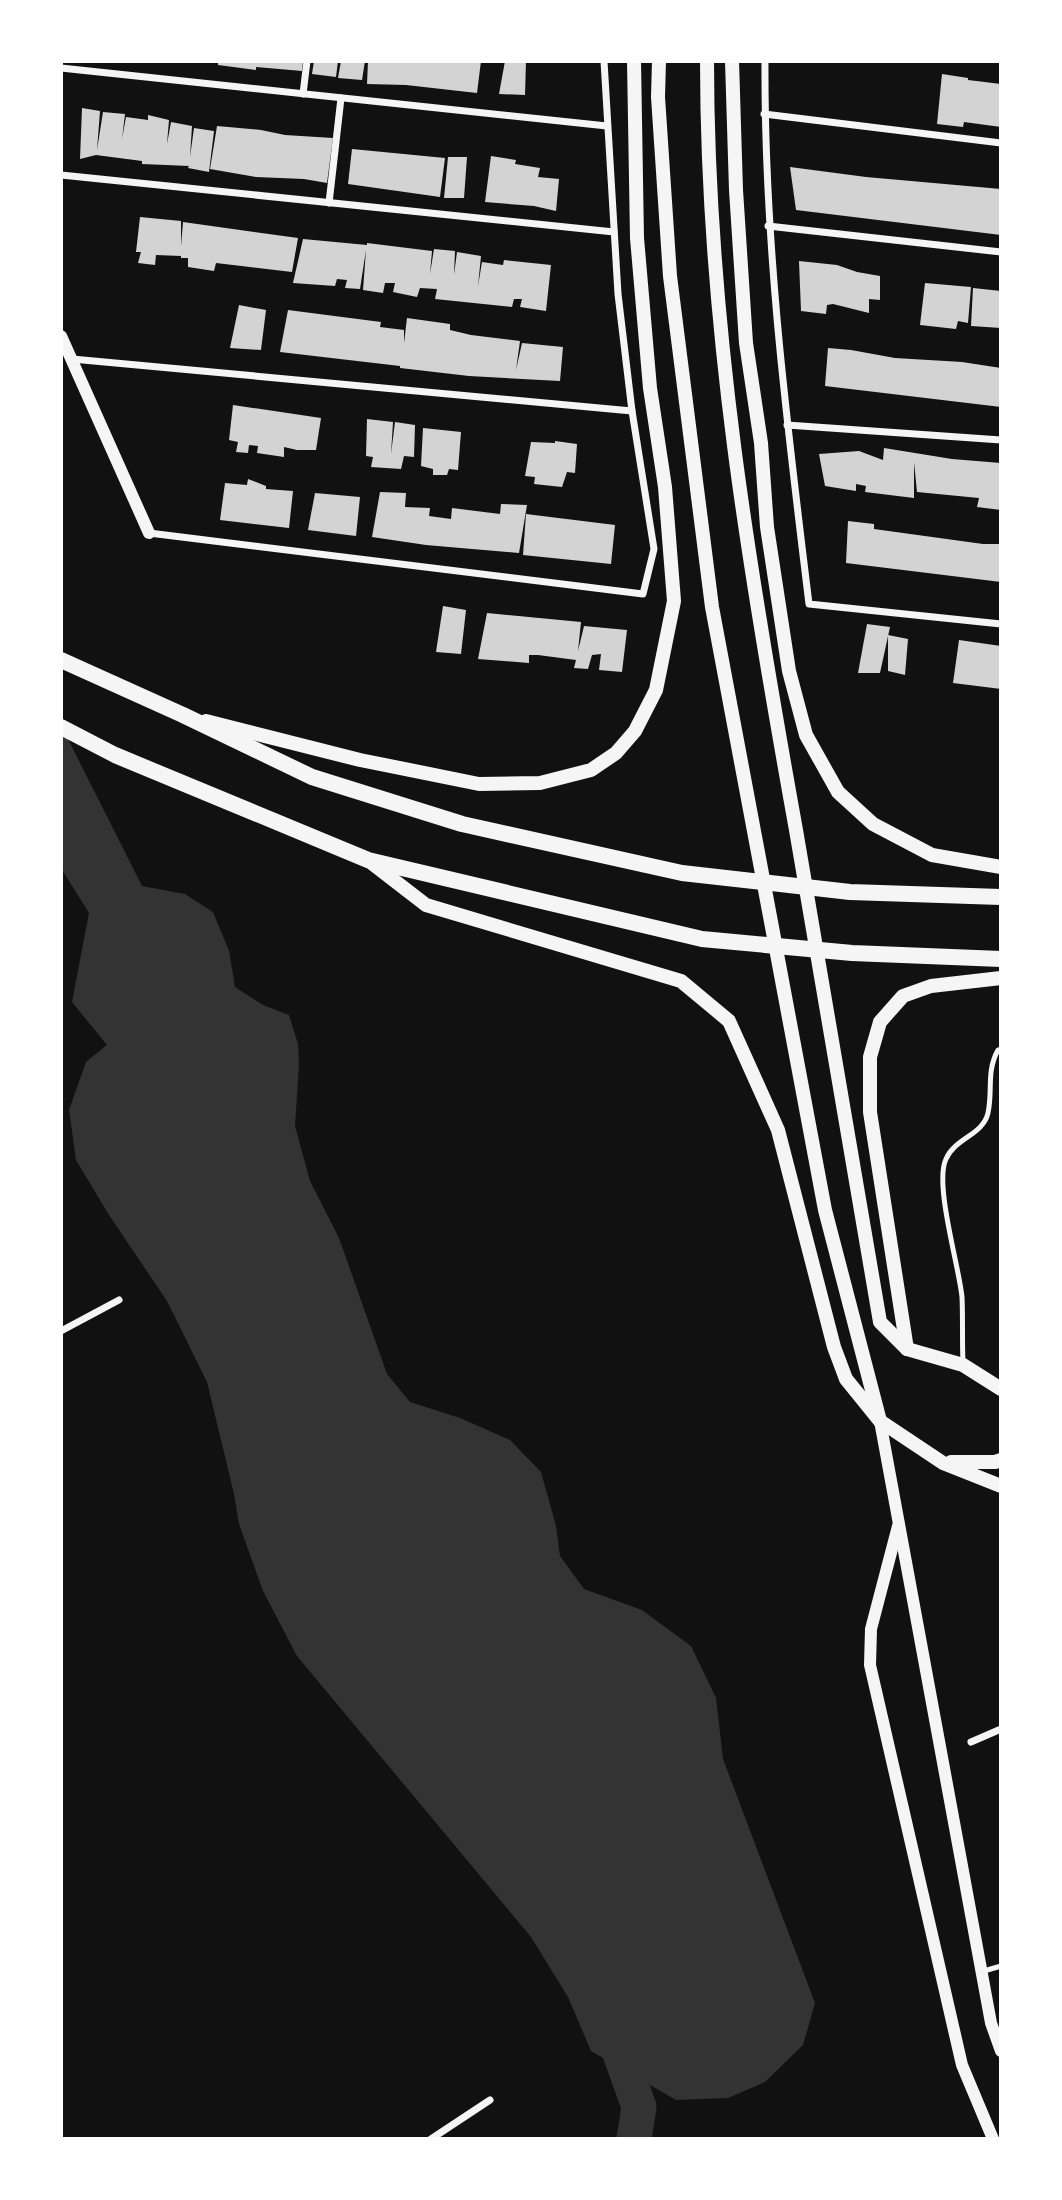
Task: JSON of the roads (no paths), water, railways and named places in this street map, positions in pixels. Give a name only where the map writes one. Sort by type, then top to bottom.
[{"type":"highway","points":[[61,660],[183,715],[312,778],[462,824],[682,873],[850,892],[1001,897]]},
{"type":"highway","points":[[61,727],[115,755],[368,860],[702,939],[852,953],[1001,960]]},
{"type":"main road","points":[[183,715],[360,760],[479,784],[540,783],[591,770],[616,753],[635,731],[656,690],[674,601],[665,487],[650,388],[637,238],[634,61]]},
{"type":"main road","points":[[659,61],[658,97],[670,276],[712,607],[825,1210],[880,1421]]},
{"type":"main road","points":[[707,61],[716,282],[735,463],[754,593],[831,1025],[880,1322],[907,1349],[963,1365],[1001,1389]]},
{"type":"main road","points":[[732,61],[736,190],[746,342],[761,443],[767,527],[789,671],[806,735],[838,792],[873,824],[932,855],[1001,867]]},
{"type":"main road","points":[[368,860],[426,905],[681,981],[729,1021],[778,1130],[834,1348],[846,1379],[880,1421],[943,1463],[1001,1486]]},
{"type":"main road","points":[[907,1349],[870,1112],[870,1057],[880,1022],[903,996],[931,986],[1001,978]]},
{"type":"main road","points":[[943,1463],[1001,1460]]},
{"type":"street","points":[[303,94],[307,61]]},
{"type":"street","points":[[61,336],[149,533],[643,594],[654,549],[632,411],[618,294],[604,61]]},
{"type":"street","points":[[765,61],[768,226],[787,425],[809,604],[1001,624]]},
{"type":"street","points":[[61,68],[607,126]]},
{"type":"street","points":[[329,203],[341,98]]},
{"type":"street","points":[[764,114],[1001,144]]},
{"type":"street","points":[[61,175],[614,232]]},
{"type":"street","points":[[768,226],[1001,252]]},
{"type":"street","points":[[71,359],[632,411]]},
{"type":"street","points":[[787,425],[1001,440]]},
{"type":"street","points":[[61,1331],[118,1300]]},
{"type":"street","points":[[880,1421],[981,1971],[991,2023],[1001,2051]]},
{"type":"street","points":[[899,1522],[871,1629],[870,1665],[962,2065],[993,2139]]},
{"type":"street","points":[[971,1742],[1001,1729]]},
{"type":"street","points":[[431,2139],[490,2100]]},
{"type":"lane","points":[[963,1365],[961,1297],[943,1190],[945,1159],[963,1139],[982,1127],[988,1113],[991,1063],[1001,1049]]},
{"type":"lane","points":[[981,1971],[1001,1966]]},
{"type":"waterway","points":[[607,2030],[617,2045],[639,2107],[634,2139]]}]
